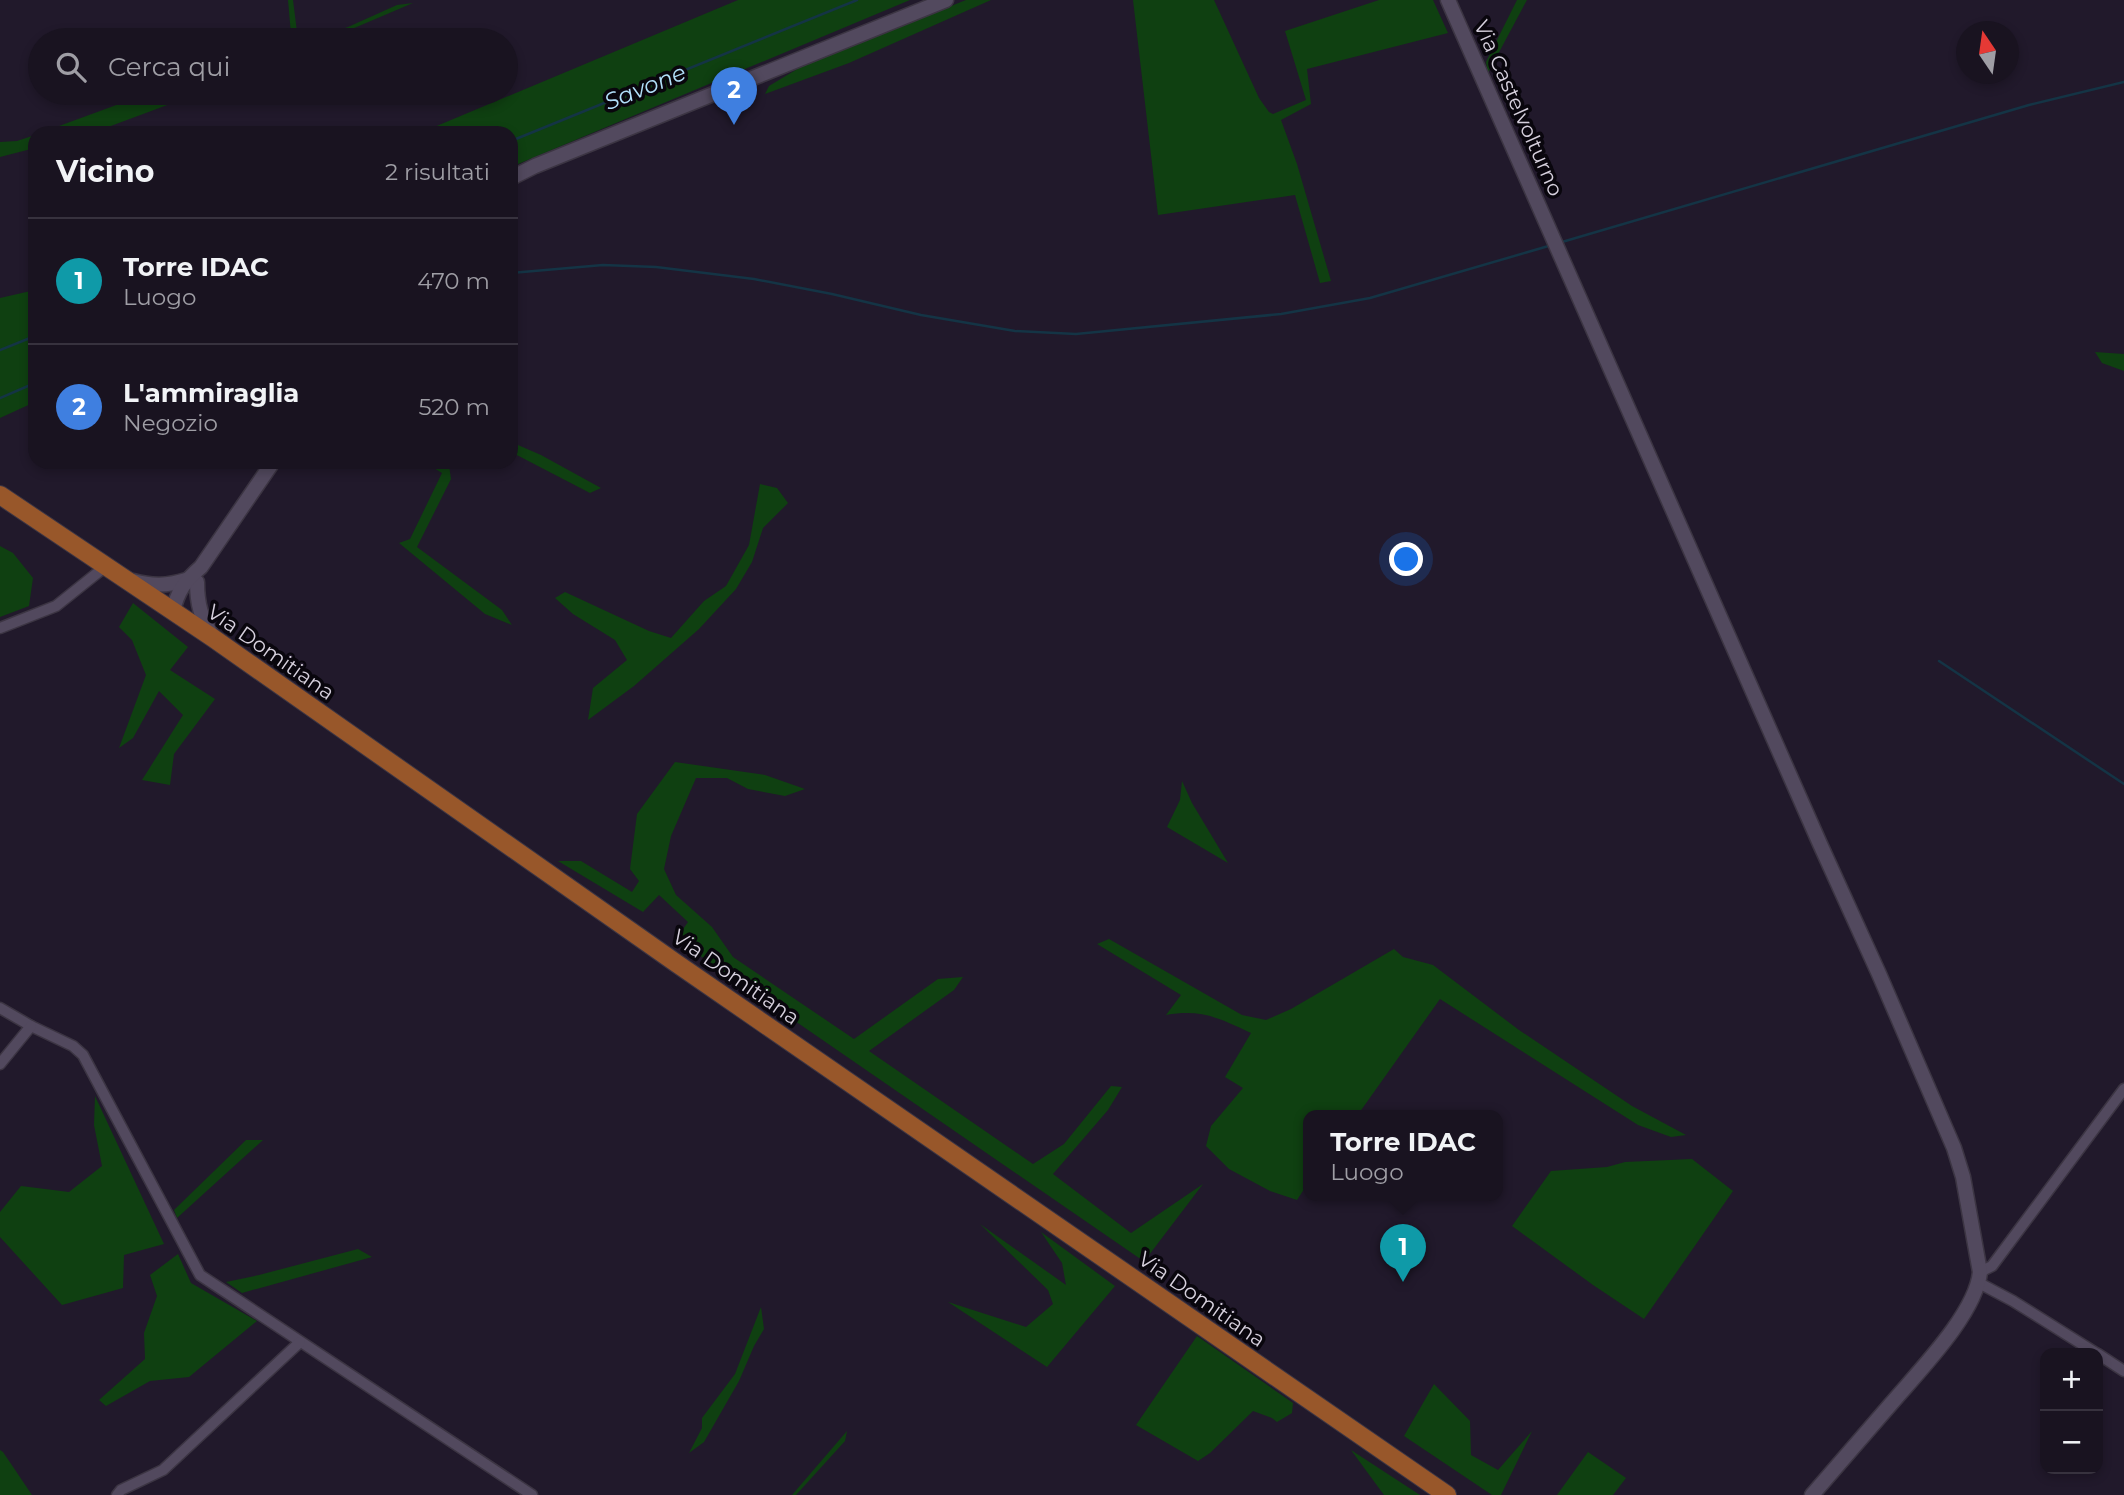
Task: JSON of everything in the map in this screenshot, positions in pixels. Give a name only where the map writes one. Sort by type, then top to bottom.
[{"type":"main road","name":"Via Domitiana","points":[[0,495],[213,638],[653,947],[1447,1495]]},
{"type":"street","points":[[518,174],[946,0]]},
{"type":"street","name":"Via Castelvolturno","points":[[1448,0],[1954,1148],[1964,1177],[1979,1277]]},
{"type":"street","points":[[173,612],[176,596],[191,581],[269,469]]},
{"type":"street","points":[[0,628],[56,606],[106,566]]},
{"type":"street","points":[[125,579],[148,585],[191,581]]},
{"type":"street","points":[[191,581],[202,620],[213,638]]},
{"type":"street","points":[[0,1008],[65,1041],[83,1055],[200,1275],[532,1495]]},
{"type":"street","points":[[0,1065],[31,1026]]},
{"type":"street","points":[[1812,1495],[1937,1350],[1963,1314],[1979,1277],[1992,1266],[2124,1089]]},
{"type":"street","points":[[1979,1277],[2087,1348]]},
{"type":"street","points":[[117,1495],[121,1490],[163,1470],[300,1342]]},
{"type":"street","points":[[2103,1358],[2124,1371]]},
{"type":"green space","points":[[288,0],[293,0],[296,28],[290,28]]},
{"type":"green space","points":[[738,0],[910,0],[518,164],[518,126],[437,126],[487,105],[518,105],[518,92]]},
{"type":"green space","points":[[966,0],[991,0],[849,63],[765,94],[769,86],[804,65]]},
{"type":"green space","points":[[1133,0],[1214,0],[1259,98],[1273,114],[1306,100],[1285,31],[1379,0],[1433,0],[1448,33],[1307,69],[1311,104],[1281,120],[1297,164],[1331,281],[1320,283],[1295,195],[1158,215]]},
{"type":"green space","points":[[1517,0],[1527,0],[1489,71],[1489,80],[1486,62]]},
{"type":"green space","points":[[413,3],[354,28],[345,28],[348,27],[397,5]]},
{"type":"green space","points":[[116,105],[167,105],[111,126],[59,126]]},
{"type":"green space","points":[[28,137],[28,150],[0,157],[0,142]]},
{"type":"green space","points":[[28,292],[28,405],[0,418],[0,298]]},
{"type":"green space","points":[[2095,352],[2124,354],[2124,371],[2102,363]]},
{"type":"green space","points":[[518,445],[601,488],[590,493],[518,456]]},
{"type":"green space","points":[[435,469],[450,469],[451,479],[417,547],[502,610],[512,625],[485,614],[399,543],[410,539],[442,473]]},
{"type":"green space","points":[[760,484],[777,488],[788,503],[763,528],[752,562],[736,589],[699,629],[634,686],[588,720],[593,688],[627,660],[615,640],[573,614],[555,598],[565,592],[649,631],[671,638],[704,601],[726,586],[749,545]]},
{"type":"green space","points":[[0,546],[13,553],[33,578],[29,606],[0,617]]},
{"type":"green space","points":[[133,603],[188,647],[170,670],[215,699],[174,754],[170,785],[142,780],[183,715],[159,691],[133,738],[119,748],[146,675],[132,640],[119,627]]},
{"type":"green space","points":[[675,762],[765,775],[805,789],[785,796],[748,789],[727,778],[696,778],[671,836],[664,869],[676,895],[712,927],[733,957],[854,1039],[938,979],[963,977],[954,990],[869,1051],[1033,1164],[1064,1144],[1111,1086],[1122,1087],[1108,1110],[1053,1174],[1131,1233],[1203,1184],[1149,1255],[1139,1258],[676,939],[688,922],[659,895],[643,912],[558,861],[581,861],[632,892],[639,881],[630,869],[637,814]]},
{"type":"green space","points":[[1182,781],[1228,863],[1167,827],[1180,800]]},
{"type":"green space","points":[[1109,939],[1242,1015],[1266,1020],[1291,1009],[1394,949],[1403,957],[1433,965],[1519,1030],[1632,1106],[1686,1135],[1671,1137],[1638,1125],[1440,999],[1361,1110],[1303,1110],[1303,1191],[1297,1200],[1270,1191],[1229,1169],[1206,1146],[1211,1126],[1243,1088],[1225,1077],[1251,1033],[1210,1016],[1190,1013],[1166,1015],[1181,995],[1097,944]]},
{"type":"green space","points":[[95,1096],[164,1244],[124,1255],[123,1288],[62,1305],[0,1237],[0,1212],[21,1186],[69,1192],[102,1166],[94,1125]]},
{"type":"green space","points":[[246,1140],[263,1140],[177,1218],[174,1210]]},
{"type":"green space","points":[[1692,1159],[1733,1191],[1644,1319],[1512,1226],[1551,1171],[1607,1167],[1625,1162]]},
{"type":"green space","points":[[980,1224],[1066,1285],[1062,1263],[1041,1232],[1115,1286],[1047,1367],[948,1302],[1026,1327],[1053,1304],[1048,1290]]},
{"type":"green space","points":[[358,1249],[372,1257],[242,1293],[226,1282],[259,1275]]},
{"type":"green space","points":[[178,1254],[191,1283],[257,1321],[189,1377],[150,1381],[106,1406],[99,1400],[145,1359],[144,1333],[157,1296],[150,1275]]},
{"type":"green space","points":[[761,1307],[764,1329],[739,1381],[704,1442],[689,1453],[702,1428],[702,1418],[735,1374]]},
{"type":"green space","points":[[1197,1336],[1293,1403],[1292,1413],[1277,1422],[1253,1411],[1210,1453],[1198,1461],[1136,1425]]},
{"type":"green space","points":[[1434,1384],[1470,1421],[1471,1455],[1498,1470],[1532,1431],[1501,1495],[1492,1495],[1404,1436]]},
{"type":"green space","points":[[847,1431],[845,1441],[796,1495],[792,1495]]},
{"type":"green space","points":[[0,1450],[3,1452],[32,1495],[0,1495]]},
{"type":"green space","points":[[1351,1450],[1420,1495],[1384,1495]]},
{"type":"green space","points":[[1588,1452],[1626,1478],[1613,1495],[1557,1495]]},
{"type":"waterway","name":"Savone","points":[[518,138],[857,0]]},
{"type":"waterway","points":[[1562,242],[2029,105],[2124,82]]},
{"type":"waterway","points":[[518,272],[603,265],[656,267],[754,279],[921,315],[1015,331],[1076,334],[1281,314],[1370,298],[1552,245]]},
{"type":"waterway","name":"Savone","points":[[0,350],[28,339]]},
{"type":"waterway","points":[[0,398],[28,386]]},
{"type":"waterway","points":[[1939,661],[2124,784]]},
{"type":"place","name":"L'ammiraglia","points":[[734,125]]},
{"type":"place","name":"Torre IDAC","points":[[1403,1282]]}]
